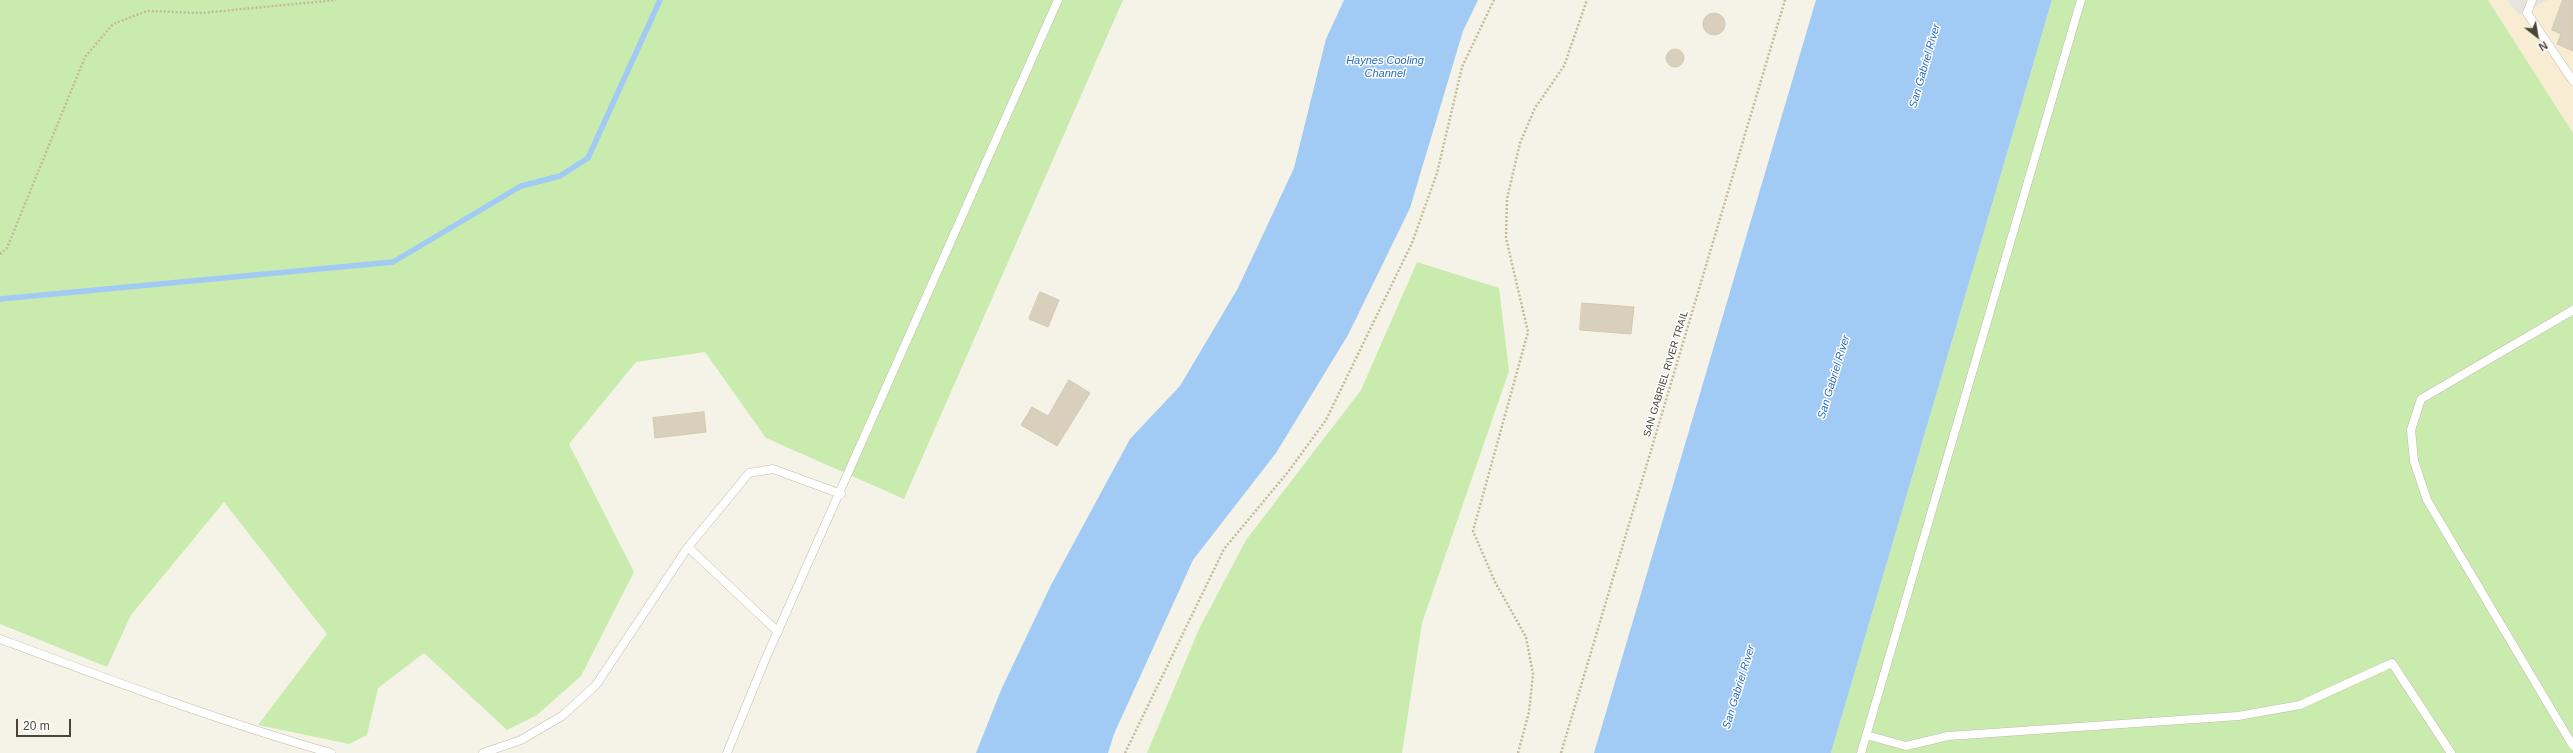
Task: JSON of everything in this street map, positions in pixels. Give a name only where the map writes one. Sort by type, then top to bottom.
[{"type":"lane","points":[[727,753],[778,632],[841,494],[1058,0]]},
{"type":"lane","points":[[1861,753],[2081,0]]},
{"type":"lane","points":[[2532,0],[2527,13],[2573,81]]},
{"type":"lane","points":[[2573,310],[2421,399],[2411,430],[2414,461],[2427,500],[2573,746]]},
{"type":"lane","points":[[483,753],[521,740],[562,716],[596,685],[688,547],[749,473],[773,469],[841,494]]},
{"type":"lane","points":[[688,547],[778,632]]},
{"type":"lane","points":[[0,639],[160,699],[260,732],[331,753]]},
{"type":"lane","points":[[1866,735],[1906,746],[1948,736],[2238,716],[2300,705],[2392,663],[2451,753]]},
{"type":"path","points":[[0,254],[7,248],[85,57],[113,24],[147,11],[202,13],[336,0]]},
{"type":"path","points":[[1125,753],[1224,549],[1288,472],[1326,420],[1412,243],[1437,173],[1462,67],[1494,0]]},
{"type":"path","points":[[1518,753],[1529,712],[1533,674],[1526,637],[1495,582],[1473,531],[1528,332],[1506,238],[1507,199],[1520,143],[1535,108],[1564,66],[1587,0]]},
{"type":"path","name":"SAN GABRIEL RIVER TRAIL","points":[[1561,753],[1785,0]]},
{"type":"shaded area","points":[[2488,0],[2573,0],[2573,133]]},
{"type":"shaded area","points":[[2507,0],[2547,0],[2519,15]]},
{"type":"green space","points":[[0,0],[1123,0],[904,499],[766,438],[705,352],[636,362],[569,444],[634,572],[581,676],[537,715],[507,730],[424,653],[378,688],[367,735],[349,744],[258,725],[327,634],[224,502],[131,615],[107,667],[0,624]]},
{"type":"green space","points":[[2052,0],[2488,0],[2573,133],[2573,753],[1831,753]]},
{"type":"green space","points":[[1417,262],[1499,288],[1509,371],[1422,623],[1402,753],[1147,753],[1199,629],[1246,540],[1361,390]]},
{"type":"water","name":"Haynes Cooling Channel","points":[[1344,0],[1478,0],[1463,31],[1410,208],[1348,335],[1276,453],[1193,560],[1114,734],[1108,753],[976,753],[1001,690],[1051,585],[1130,439],[1180,386],[1238,288],[1294,168],[1326,39]]},
{"type":"water","name":"San Gabriel River","points":[[1816,0],[2052,0],[1831,753],[1594,753]]},
{"type":"building","points":[[2563,0],[2573,0],[2573,51],[2557,44],[2561,34],[2552,30]]},
{"type":"building","points":[[1714,13],[1722,16],[1725,24],[1722,32],[1714,35],[1706,32],[1703,24],[1706,16]]},
{"type":"building","points":[[1675,49],[1681,52],[1684,58],[1681,64],[1675,67],[1669,64],[1666,58],[1669,52]]},
{"type":"building","points":[[1040,292],[1059,300],[1048,327],[1029,319]]},
{"type":"building","points":[[1582,303],[1634,307],[1631,334],[1580,330]]},
{"type":"building","points":[[1069,380],[1090,393],[1057,446],[1021,425],[1032,407],[1048,416]]},
{"type":"building","points":[[704,412],[706,432],[655,438],[653,418]]},
{"type":"waterway","points":[[0,299],[393,262],[521,186],[560,176],[588,158],[660,0]]}]
